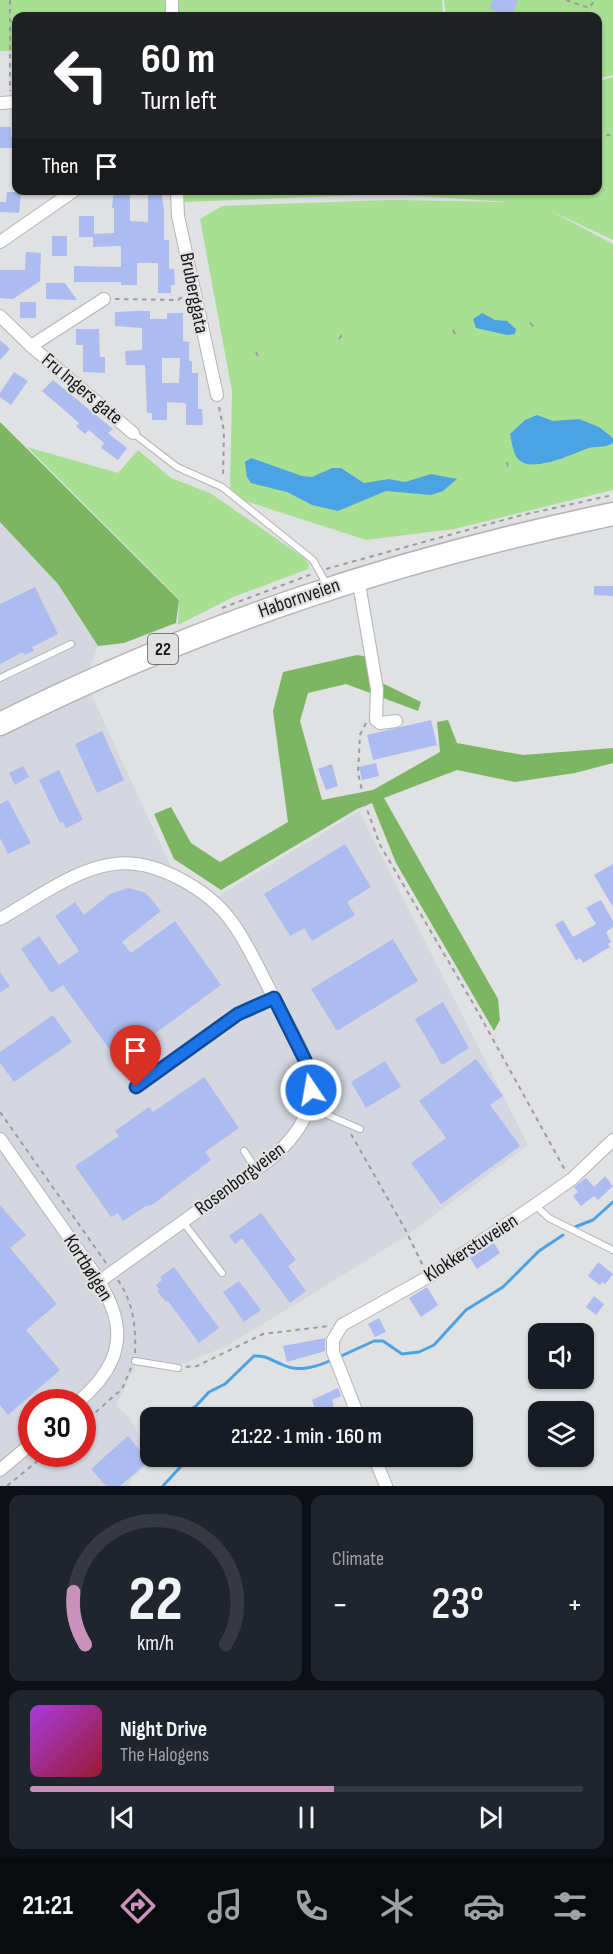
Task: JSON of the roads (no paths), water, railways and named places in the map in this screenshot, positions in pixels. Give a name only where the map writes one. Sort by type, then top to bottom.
[{"type":"highway","name":"Habornveien","points":[[0,724],[130,663],[214,628],[328,588],[509,536],[613,514]]},
{"type":"street","points":[[0,242],[68,195]]},
{"type":"street","name":"Bruberggata","points":[[177,195],[178,216],[217,395]]},
{"type":"street","name":"Fru Ingers gate","points":[[31,346],[104,299]]},
{"type":"street","name":"Fru Ingers gate","points":[[0,316],[31,346],[133,433]]},
{"type":"street","points":[[358,578],[377,689],[378,704],[374,711],[376,720],[380,723],[396,721]]},
{"type":"street","name":"Rosenborgveien","points":[[0,919],[93,869],[115,863],[140,865],[184,882],[214,903],[232,921],[305,1060],[311,1090],[308,1106],[292,1141],[100,1281]]},
{"type":"street","name":"Kortbølgen","points":[[0,1139],[100,1281],[114,1312],[116,1348],[100,1383],[93,1389]]},
{"type":"street","name":"Klokkerstuveien","points":[[355,1407],[335,1357],[333,1340],[342,1325],[428,1277],[536,1205],[572,1179],[613,1140]]},
{"type":"street","points":[[0,1470],[18,1455]]},
{"type":"street","points":[[379,1467],[386,1486]]},
{"type":"lane","points":[[133,433],[177,467],[222,487],[313,560],[328,588]]},
{"type":"lane","points":[[0,678],[71,644]]},
{"type":"lane","points":[[136,1087],[238,1014],[274,998]]},
{"type":"lane","points":[[308,1106],[360,1129]]},
{"type":"lane","points":[[244,1150],[256,1169]]},
{"type":"lane","points":[[536,1205],[549,1218],[613,1250]]},
{"type":"lane","points":[[183,1221],[222,1273]]},
{"type":"lane","points":[[135,1361],[178,1368]]},
{"type":"water","points":[[482,313],[495,320],[507,321],[516,329],[515,334],[507,335],[476,328],[473,319]]},
{"type":"water","points":[[537,415],[553,421],[579,419],[599,427],[613,438],[613,443],[542,464],[525,463],[515,455],[510,434],[525,420]]},
{"type":"water","points":[[251,458],[302,476],[312,477],[332,468],[341,468],[364,483],[389,479],[405,482],[431,474],[457,479],[443,491],[431,495],[386,491],[338,511],[312,505],[287,492],[251,483],[247,477],[245,462]]},
{"type":"waterway","points":[[575,1227],[593,1220],[613,1202]]},
{"type":"waterway","points":[[339,1357],[374,1341],[383,1341],[402,1354],[419,1352],[434,1345],[466,1310],[503,1287],[539,1251],[563,1235]]},
{"type":"waterway","points":[[194,1407],[209,1392],[225,1384],[254,1356],[265,1357],[287,1367],[300,1369],[332,1360]]},
{"type":"waterway","points":[[163,1486],[180,1467]]}]
